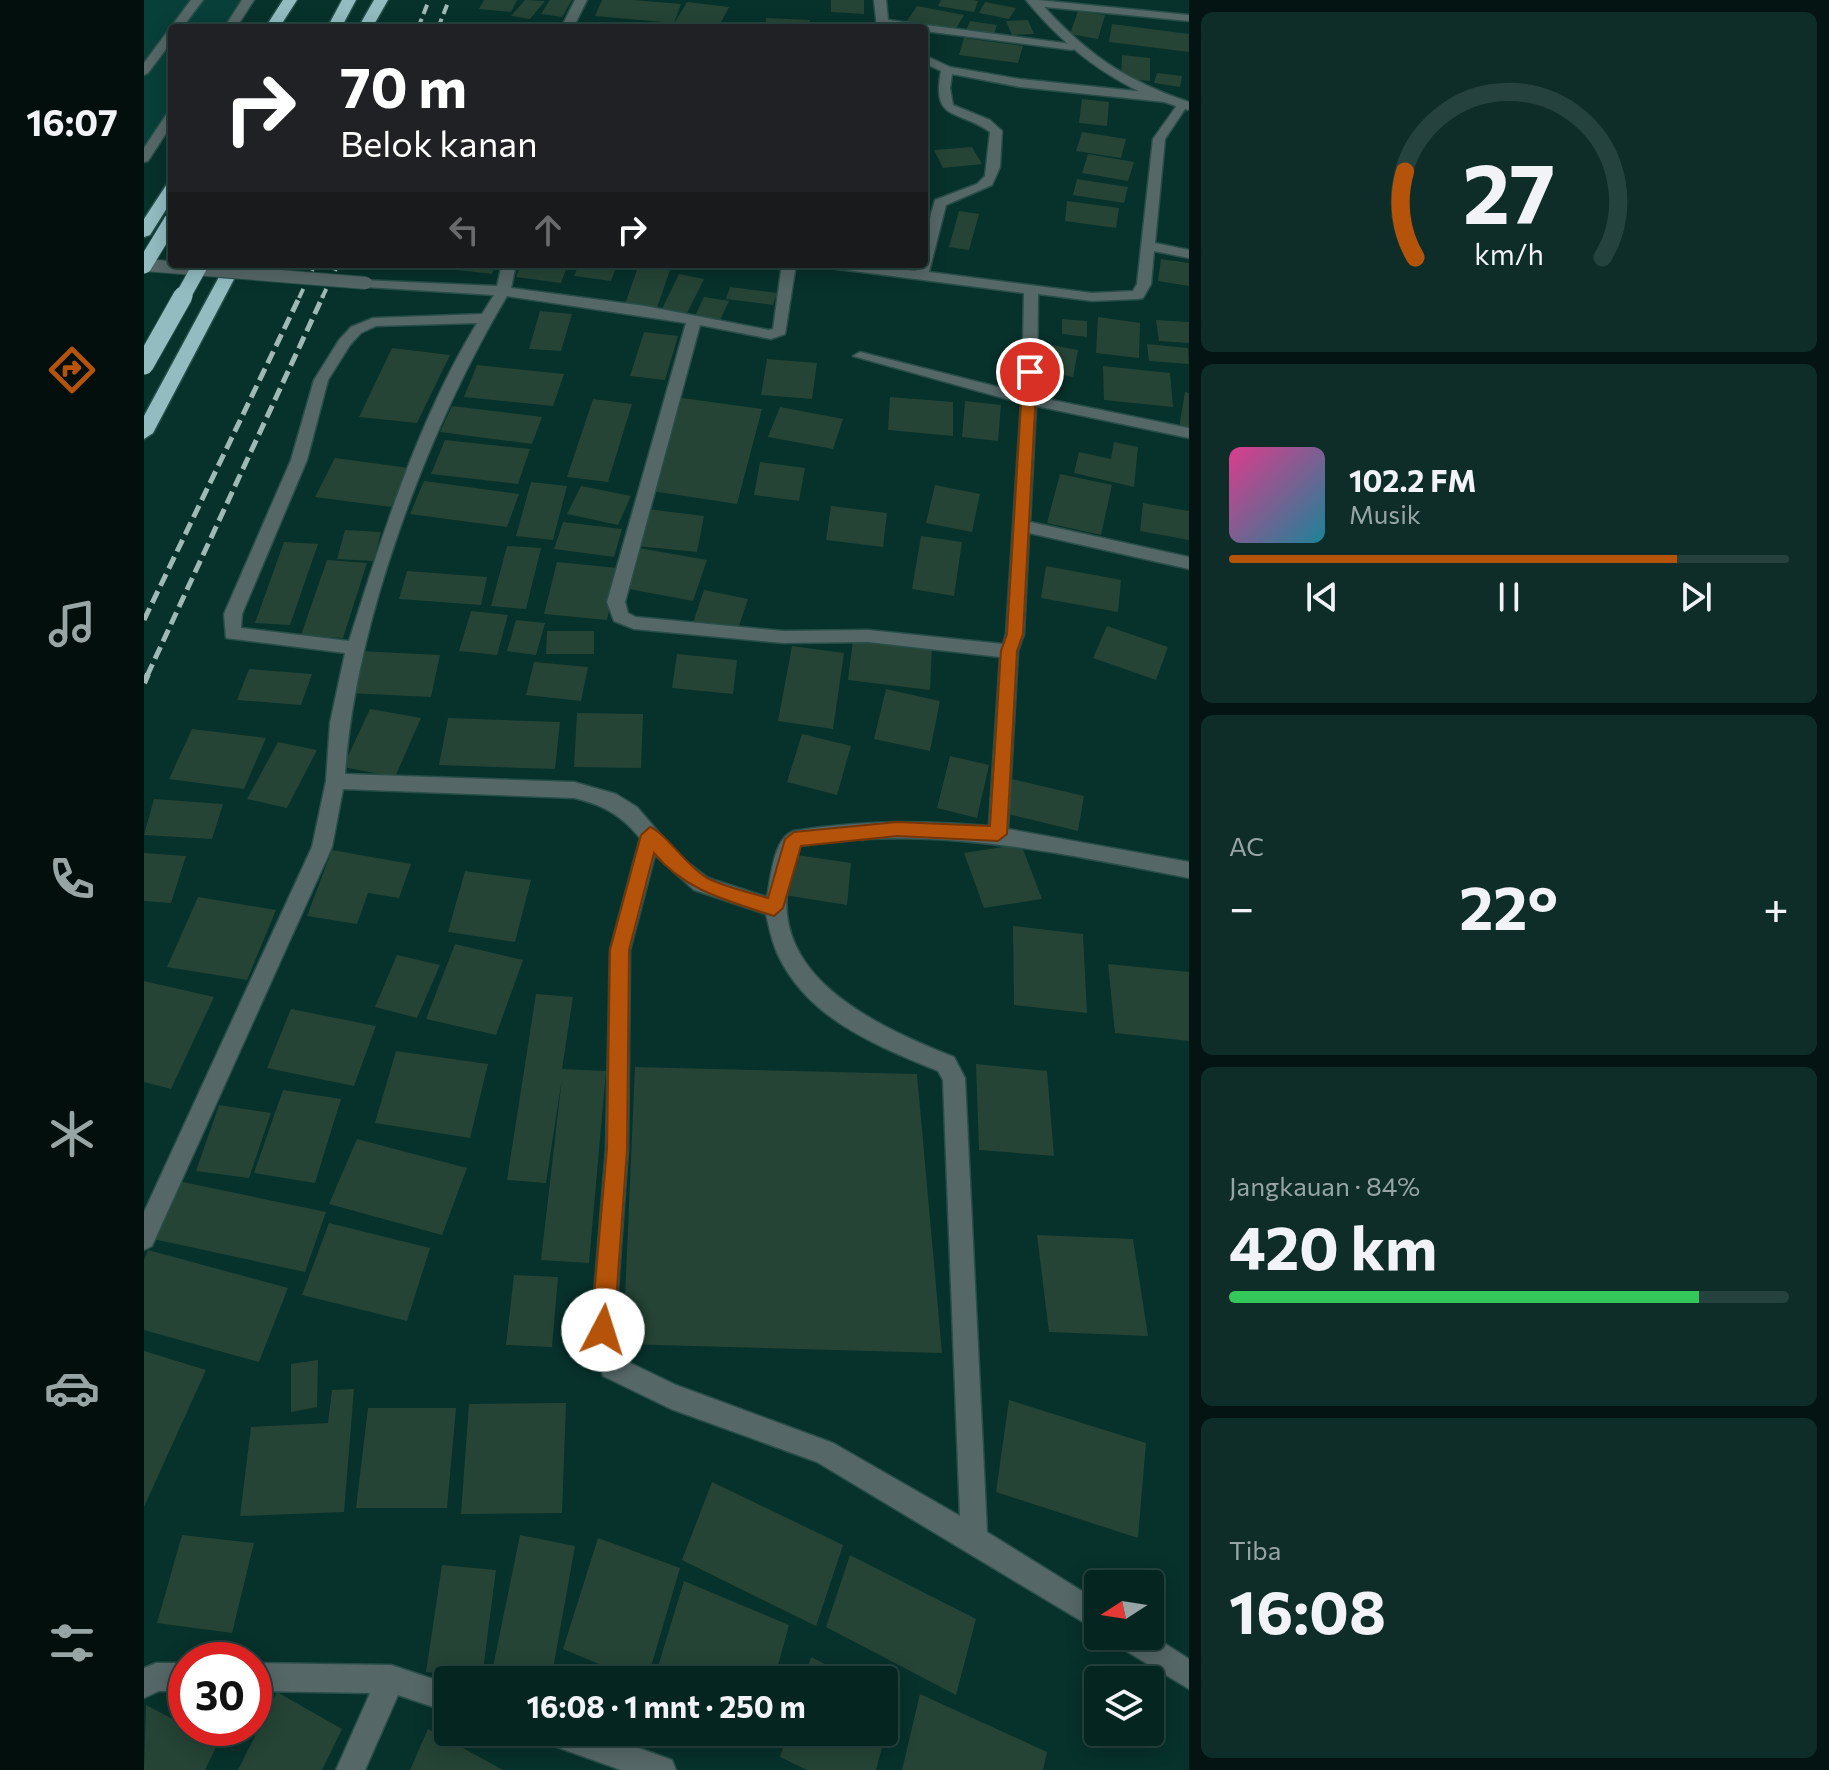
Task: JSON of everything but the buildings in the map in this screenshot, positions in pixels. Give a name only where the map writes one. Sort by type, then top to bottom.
[{"type":"highway","points":[[275,24],[290,0]]},
{"type":"highway","points":[[289,24],[304,0]]},
{"type":"highway","points":[[336,24],[349,0]]},
{"type":"highway","points":[[367,24],[381,0]]},
{"type":"highway","points":[[144,232],[168,193]]},
{"type":"highway","points":[[144,266],[168,227]]},
{"type":"highway","points":[[144,365],[199,268]]},
{"type":"highway","points":[[144,433],[232,268]]},
{"type":"street","points":[[179,24],[197,0]]},
{"type":"street","points":[[233,24],[248,0]]},
{"type":"street","points":[[569,24],[581,0]]},
{"type":"street","points":[[880,0],[883,24]]},
{"type":"street","points":[[1034,2],[1189,18]]},
{"type":"street","points":[[871,268],[1031,290],[1131,298],[1138,295],[1144,284],[1159,139],[1187,105],[1131,86],[1072,47],[1034,2]]},
{"type":"street","points":[[928,29],[1072,47]]},
{"type":"street","points":[[144,71],[168,38]]},
{"type":"street","points":[[928,60],[947,70],[1020,83],[1165,98]]},
{"type":"street","points":[[928,250],[940,203],[985,187],[994,176],[996,131],[989,124],[953,114],[946,107],[942,89],[947,70]]},
{"type":"street","points":[[144,158],[168,121]]},
{"type":"street","points":[[1149,246],[1189,254]]},
{"type":"street","points":[[144,266],[168,268]]},
{"type":"street","points":[[170,268],[503,291],[645,310],[765,335],[780,331],[788,268]]},
{"type":"street","points":[[144,1238],[322,847],[335,781],[339,723],[355,648],[398,513],[465,354],[503,291],[508,268]]},
{"type":"street","points":[[922,273],[923,268]]},
{"type":"street","points":[[998,834],[1009,651],[1015,634],[1022,526],[1031,290]]},
{"type":"street","points":[[355,648],[232,633],[233,614],[299,460],[321,380],[344,343],[356,330],[373,322],[484,318]]},
{"type":"street","points":[[694,321],[616,602],[620,617],[634,623],[783,637],[868,636],[1009,651]]},
{"type":"street","points":[[860,356],[1029,400],[1189,433]]},
{"type":"street","points":[[1022,526],[1189,563]]},
{"type":"street","points":[[335,781],[574,790],[609,799],[630,813],[672,862],[701,884],[774,908]]},
{"type":"street","points":[[974,1539],[954,1078],[946,1064],[884,1039],[845,1015],[815,992],[787,952],[774,908],[794,839],[897,829],[998,834],[1189,870]]},
{"type":"street","points":[[650,835],[620,950],[617,1149],[603,1330],[612,1367],[671,1396],[824,1452],[974,1539],[1084,1608]]},
{"type":"street","points":[[1150,1650],[1189,1675]]},
{"type":"street","points":[[272,1677],[391,1679],[434,1693]]},
{"type":"street","points":[[146,1682],[168,1679]]},
{"type":"street","points":[[350,1770],[391,1679]]},
{"type":"street","points":[[591,1746],[647,1767]]},
{"type":"shaded area","points":[[144,0],[252,0],[236,24],[168,24],[168,123],[144,158]]},
{"type":"railway","points":[[420,24],[429,0]]},
{"type":"railway","points":[[440,24],[449,0]]},
{"type":"railway","points":[[299,298],[313,268]]},
{"type":"railway","points":[[322,298],[336,268]]},
{"type":"railway","points":[[144,620],[300,296]]},
{"type":"railway","points":[[147,676],[323,296]]},
{"type":"railway","points":[[144,683],[148,674]]},
{"type":"route","points":[[603,1330],[617,1149],[620,950],[650,835],[672,862],[701,884],[774,908],[789,845],[794,839],[897,829],[998,834],[1009,651],[1015,634],[1019,580],[1030,372]]}]
